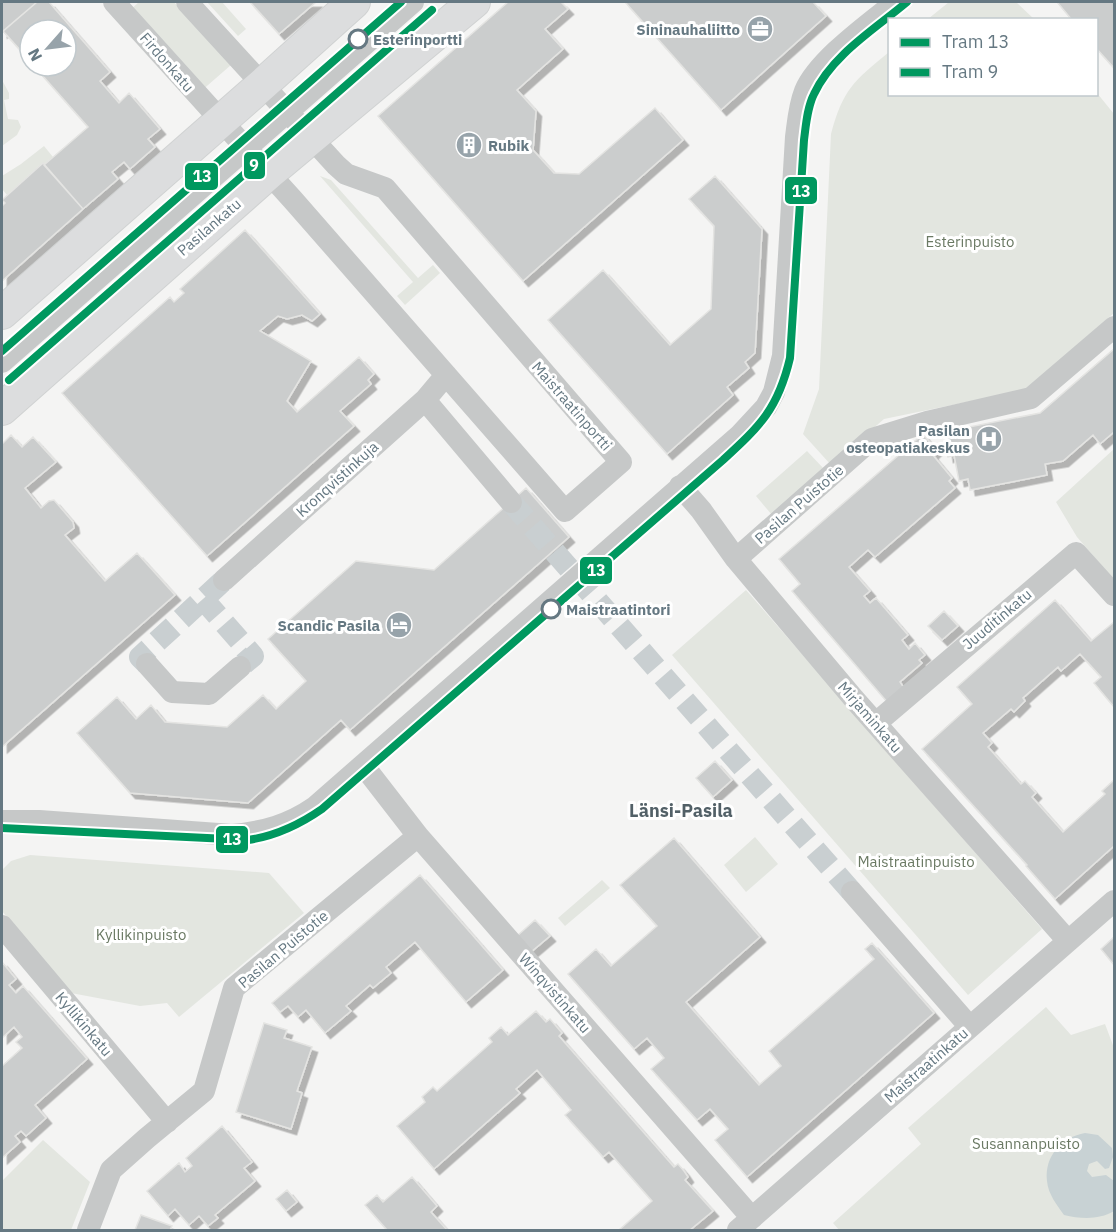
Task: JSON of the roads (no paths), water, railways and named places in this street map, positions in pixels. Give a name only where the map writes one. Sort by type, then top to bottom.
[{"type":"street","name":"Firdonkatu","points":[[114,2],[221,122]]},
{"type":"street","points":[[187,2],[263,84]]},
{"type":"street","points":[[2,313],[221,122],[354,2]]},
{"type":"street","points":[[2,362],[413,2]]},
{"type":"street","name":"Pasilankatu","points":[[2,409],[269,173],[474,2]]},
{"type":"street","points":[[2,821],[39,821],[232,836],[259,833],[298,819],[315,807],[756,420],[774,392],[783,356],[796,137],[806,90],[829,59],[896,2]]},
{"type":"street","name":"Maistraatinportti","points":[[221,122],[269,173],[565,511],[621,462],[385,188],[346,174],[263,84]]},
{"type":"street","name":"Pasilan Puistotie","points":[[736,559],[872,439],[927,422],[1031,398],[1114,327]]},
{"type":"street","name":"Kronqvistinkuja","points":[[224,580],[425,400],[446,375]]},
{"type":"street","points":[[425,400],[510,502]]},
{"type":"street","name":"Mirjaminkatu","points":[[680,486],[701,510],[736,559],[876,723],[1068,941]]},
{"type":"street","name":"Juuditinkatu","points":[[876,723],[1076,553],[1114,595]]},
{"type":"street","points":[[147,664],[172,692],[209,694],[240,667]]},
{"type":"street","name":"Winqvistinkatu","points":[[363,765],[418,836],[745,1224]]},
{"type":"street","name":"Pasilan Puistotie","points":[[88,1230],[111,1170],[204,1091],[234,988],[418,836]]},
{"type":"street","points":[[852,892],[970,1027]]},
{"type":"street","name":"Maistraatinkatu","points":[[745,1224],[1114,901]]},
{"type":"street","name":"Kyllikinkatu","points":[[2,926],[166,1122]]},
{"type":"tunnel","points":[[511,502],[852,892]]},
{"type":"tunnel","points":[[147,664],[140,657],[224,580]]},
{"type":"tunnel","points":[[203,599],[253,656],[240,667]]},
{"type":"tram line","name":"13","points":[[2,351],[401,2]]},
{"type":"tram line","name":"13","points":[[2,828],[248,840],[278,833],[296,825],[322,809],[723,460],[766,415],[780,391],[790,358],[804,140],[812,99],[822,80],[843,55],[907,2]]},
{"type":"tram line","name":"9","points":[[9,380],[432,10]]},
{"type":"place","name":"Sininauhaliitto","points":[[760,29]]},
{"type":"place","name":"Esterinportti","points":[[358,39]]},
{"type":"place","name":"Rubik","points":[[469,145]]},
{"type":"place","name":"Pasilan osteopatiakeskus","points":[[989,439]]},
{"type":"place","name":"Maistraatintori","points":[[551,609]]},
{"type":"place","name":"Scandic Pasila","points":[[399,625]]},
{"type":"district","name":"Länsi-Pasila","points":[[681,810]]},
{"type":"park label","name":"Esterinpuisto","points":[[970,241]]},
{"type":"park label","name":"Maistraatinpuisto","points":[[916,861]]},
{"type":"park label","name":"Kyllikinpuisto","points":[[141,934]]},
{"type":"park label","name":"Susannanpuisto","points":[[1026,1143]]}]
